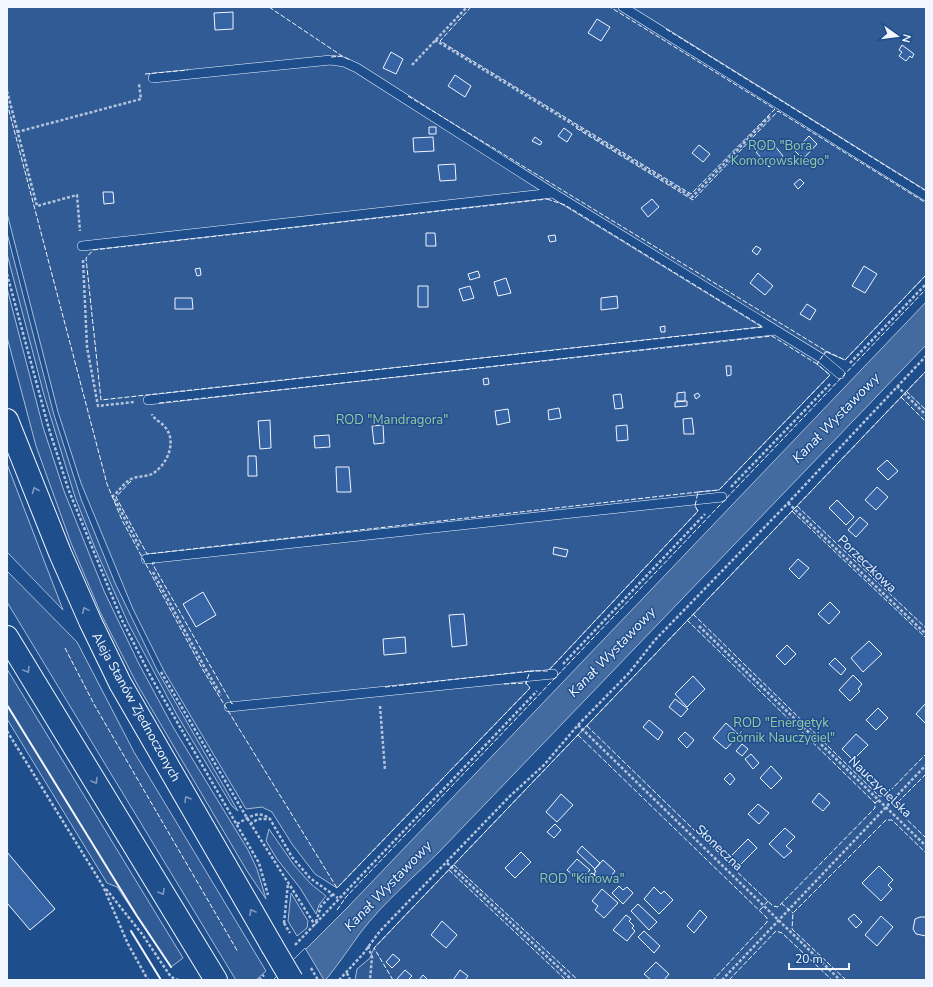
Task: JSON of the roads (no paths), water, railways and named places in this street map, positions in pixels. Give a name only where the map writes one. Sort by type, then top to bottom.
[{"type":"main road","name":"Aleja Stanów Zjednoczonych","points":[[7,420],[60,553],[112,666],[292,980]]},
{"type":"main road","points":[[7,636],[216,980]]},
{"type":"lane","points":[[623,7],[926,196]]},
{"type":"lane","points":[[153,78],[330,60],[344,62],[357,68],[553,193],[821,358],[840,374]]},
{"type":"lane","points":[[82,246],[553,193]]},
{"type":"lane","points":[[148,400],[775,330]]},
{"type":"lane","points":[[146,560],[722,497]]},
{"type":"lane","points":[[229,707],[553,674]]},
{"type":"water","name":"Kanał Wystawowy","points":[[926,302],[926,345],[439,852],[379,911],[361,932],[328,977],[325,980],[275,980],[347,908]]},
{"type":"park label","name":"ROD \"Bora Komorowskiego\"","points":[[780,154]]},
{"type":"park label","name":"ROD \"Mandragora\"","points":[[392,420]]},
{"type":"park label","name":"ROD \"Energetyk Górnik Nauczyciel\"","points":[[781,730]]},
{"type":"park label","name":"ROD \"Kinowa\"","points":[[582,879]]}]
